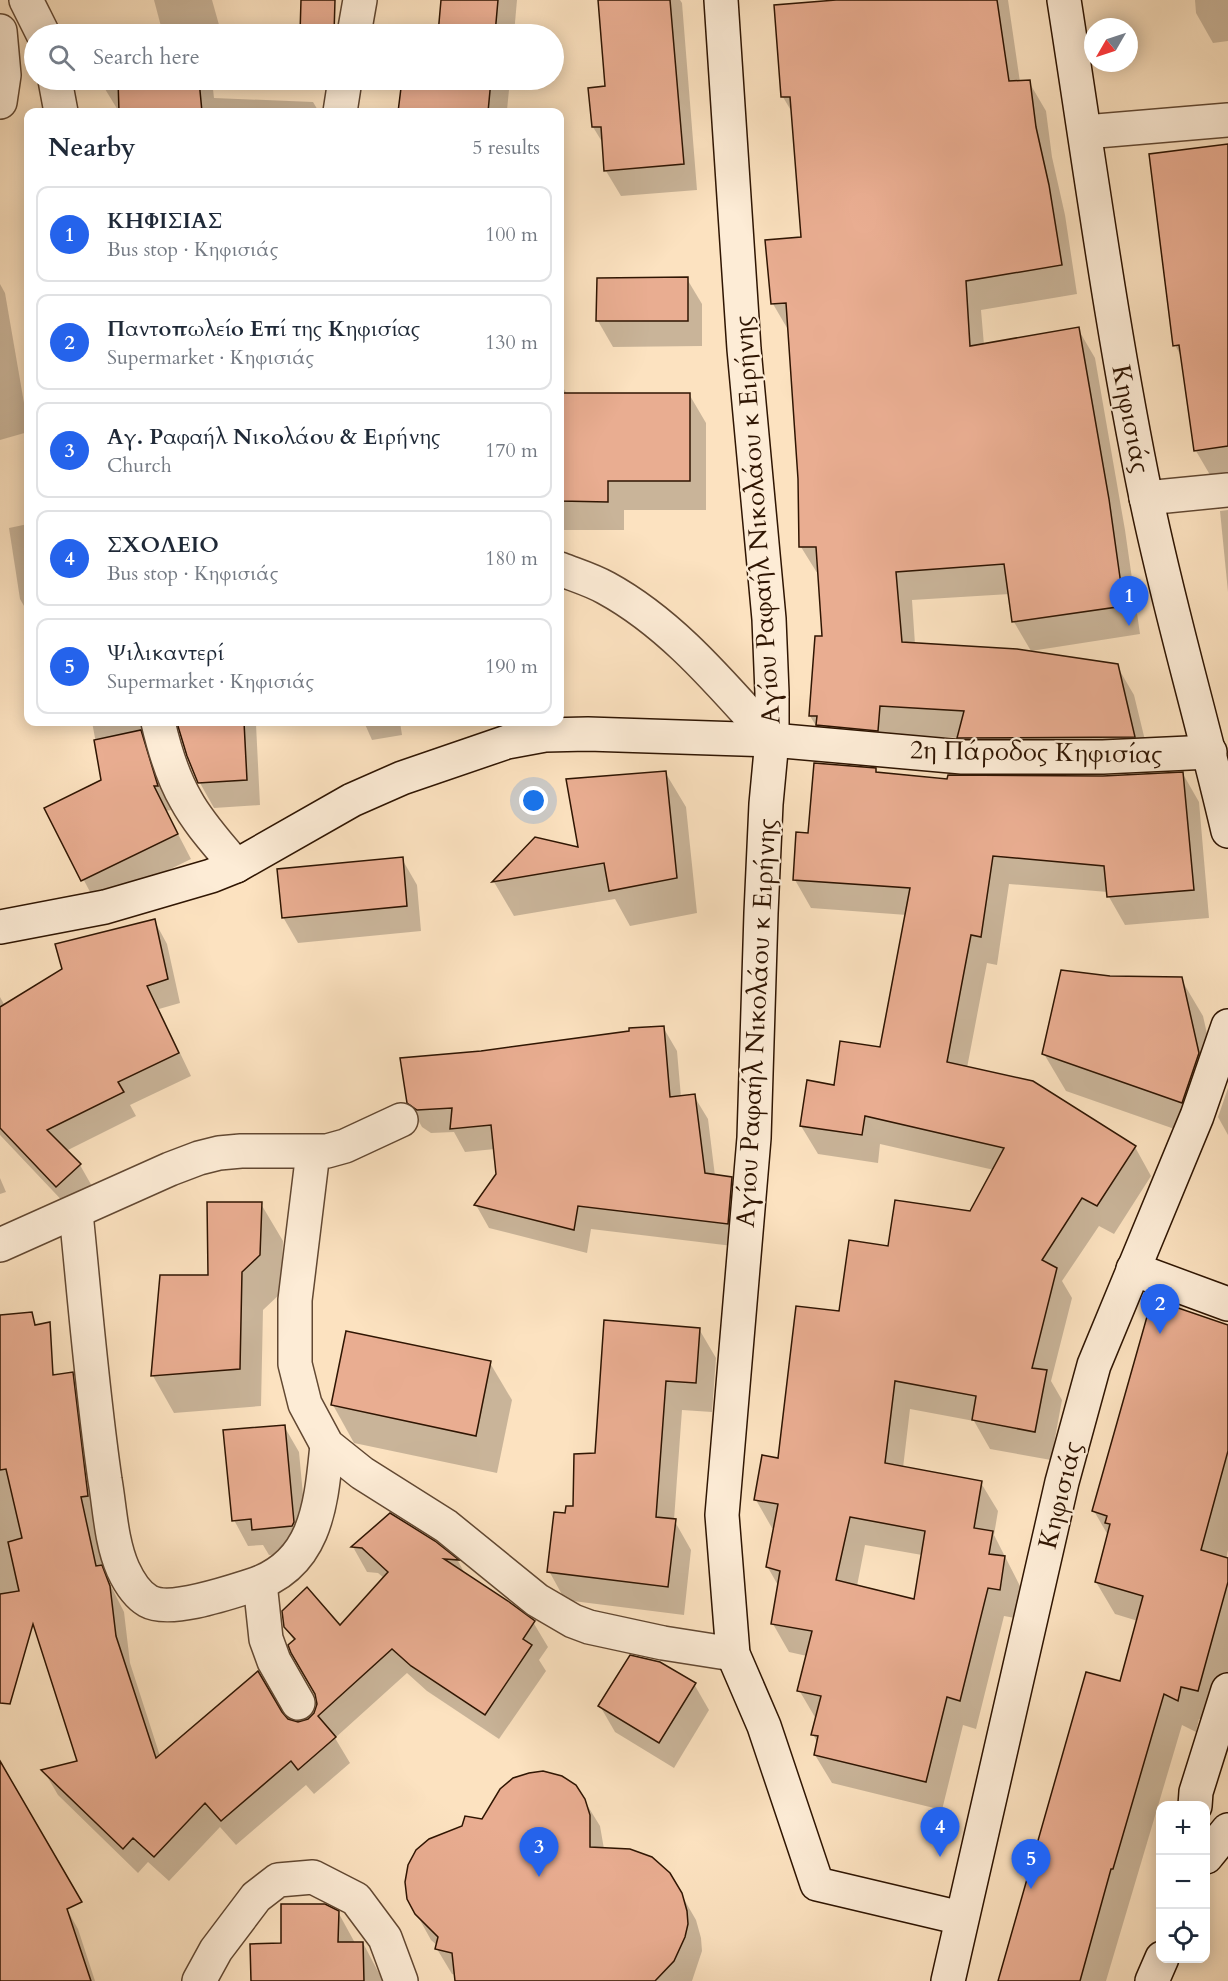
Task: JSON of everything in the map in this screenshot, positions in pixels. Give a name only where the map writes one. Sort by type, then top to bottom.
[{"type":"street","points":[[26,0],[38,24]]},
{"type":"street","points":[[356,24],[360,0]]},
{"type":"street","name":"Αγίου Ραφαήλ Νικολάου κ Ειρήνης","points":[[721,0],[744,349],[769,619],[772,693],[772,740],[765,815],[754,1138],[722,1515],[733,1654],[764,1726],[817,1884],[961,1918]]},
{"type":"street","name":"Κηφισιάς","points":[[1064,0],[1113,323],[1146,498],[1228,831]]},
{"type":"street","points":[[0,31],[4,75],[0,102]]},
{"type":"street","points":[[57,90],[60,108]]},
{"type":"street","points":[[341,108],[343,90]]},
{"type":"street","points":[[1085,132],[1228,120]]},
{"type":"street","points":[[1146,498],[1228,490]]},
{"type":"street","points":[[564,571],[605,588],[640,611],[672,637],[711,674],[772,740]]},
{"type":"street","points":[[159,726],[169,762],[186,800],[236,866]]},
{"type":"street","name":"2η Πάροδος Κηφισίας","points":[[0,927],[56,918],[139,899],[211,876],[236,866],[352,800],[402,778],[507,742],[545,735],[588,734],[772,740],[962,757],[1103,758],[1210,752]]},
{"type":"street","name":"Κηφισιάς","points":[[948,1981],[1062,1482],[1094,1365],[1197,1116],[1228,1026]]},
{"type":"street","points":[[0,1245],[199,1158],[241,1151],[327,1151],[345,1146],[402,1120]]},
{"type":"street","points":[[313,1152],[295,1300],[295,1364],[305,1404],[327,1445],[362,1473],[446,1526],[530,1594],[573,1621],[589,1627],[663,1643],[733,1654]]},
{"type":"street","points":[[76,1213],[98,1434],[117,1550],[131,1584],[140,1595],[155,1604],[186,1602],[260,1583],[282,1571],[296,1558],[316,1519],[327,1445]]},
{"type":"street","points":[[1133,1269],[1228,1304]]},
{"type":"street","points":[[260,1583],[266,1639],[274,1661],[298,1703]]},
{"type":"street","points":[[1195,1801],[1196,1791],[1228,1690]]},
{"type":"street","points":[[1208,1855],[1228,1830]]},
{"type":"street","points":[[199,1981],[216,1950],[256,1896],[278,1880],[313,1877],[356,1899],[385,1938],[401,1981]]},
{"type":"street","points":[[1152,1981],[1160,1963]]},
{"type":"building","points":[[301,0],[335,0],[334,24],[300,24]]},
{"type":"building","points":[[441,0],[498,0],[496,24],[439,24]]},
{"type":"building","points":[[598,0],[670,0],[684,164],[604,171],[601,127],[592,127],[588,88],[605,86]]},
{"type":"building","points":[[836,0],[997,0],[1009,81],[1030,80],[1036,127],[1049,185],[1062,265],[966,281],[970,346],[1079,327],[1109,499],[1124,606],[1012,622],[1004,564],[896,572],[902,642],[1017,649],[1118,664],[1135,737],[957,738],[964,711],[880,706],[878,731],[816,725],[817,716],[809,716],[815,636],[822,636],[816,547],[799,547],[798,479],[786,303],[771,304],[765,240],[801,237],[790,97],[781,97],[774,5]]},
{"type":"building","points":[[118,90],[200,90],[202,108],[119,108]]},
{"type":"building","points":[[401,90],[490,90],[488,108],[398,108]]},
{"type":"building","points":[[1228,144],[1228,446],[1194,451],[1179,345],[1173,346],[1149,154]]},
{"type":"building","points":[[688,277],[688,321],[596,321],[597,278]]},
{"type":"building","points":[[564,393],[690,393],[690,481],[608,481],[608,502],[564,501]]},
{"type":"building","points":[[178,726],[244,726],[247,780],[198,783]]},
{"type":"building","points":[[141,730],[158,786],[154,786],[178,834],[81,881],[44,808],[101,780],[94,740]]},
{"type":"building","points":[[814,763],[876,768],[876,772],[947,779],[948,775],[1103,776],[1183,772],[1194,890],[1107,897],[1104,866],[993,856],[981,937],[971,935],[947,1062],[1033,1081],[1136,1146],[1097,1206],[1082,1198],[1042,1260],[1057,1268],[1032,1368],[1047,1370],[1035,1432],[972,1420],[976,1396],[895,1381],[885,1463],[982,1481],[974,1528],[993,1531],[989,1554],[1005,1556],[1000,1590],[988,1588],[960,1701],[947,1697],[926,1782],[814,1755],[818,1736],[811,1735],[821,1696],[797,1691],[812,1631],[771,1624],[780,1571],[766,1567],[778,1504],[754,1500],[762,1455],[778,1458],[796,1306],[839,1311],[849,1240],[888,1246],[895,1200],[970,1211],[1004,1148],[865,1116],[862,1135],[800,1126],[807,1080],[834,1085],[840,1041],[880,1047],[910,888],[793,880],[796,832],[808,833]],"holes":[[[850,1517],[925,1531],[914,1599],[836,1580]]]},
{"type":"building","points":[[666,771],[677,878],[609,891],[604,863],[492,882],[535,837],[578,847],[566,779]]},
{"type":"building","points":[[403,857],[407,906],[282,918],[277,869]]},
{"type":"building","points":[[155,919],[168,979],[147,986],[179,1053],[118,1082],[124,1092],[47,1130],[81,1164],[56,1187],[0,1128],[0,1007],[62,969],[55,944]]},
{"type":"building","points":[[1061,970],[1110,976],[1182,977],[1199,1053],[1182,1103],[1042,1054]]},
{"type":"building","points":[[664,1026],[670,1097],[695,1094],[705,1173],[732,1177],[728,1224],[578,1206],[574,1230],[474,1205],[496,1174],[491,1125],[450,1129],[452,1108],[417,1110],[407,1103],[400,1058],[481,1051],[629,1031],[629,1028]]},
{"type":"building","points":[[207,1202],[262,1202],[260,1255],[242,1272],[240,1369],[151,1376],[160,1275],[208,1275]]},
{"type":"building","points":[[1152,1299],[1228,1325],[1228,1451],[1201,1550],[1228,1558],[1228,1582],[1198,1691],[1181,1687],[1178,1701],[1164,1694],[1080,1981],[998,1981],[1086,1672],[1120,1681],[1143,1596],[1095,1582],[1110,1524],[1105,1523],[1107,1516],[1092,1511]]},
{"type":"building","points":[[32,1312],[35,1325],[50,1322],[53,1375],[73,1372],[88,1496],[81,1497],[96,1566],[102,1565],[110,1586],[116,1636],[156,1758],[258,1671],[288,1719],[298,1722],[308,1719],[314,1713],[317,1704],[315,1694],[291,1653],[288,1645],[295,1639],[284,1627],[282,1611],[307,1587],[340,1625],[388,1572],[362,1548],[351,1547],[390,1513],[435,1541],[459,1560],[444,1559],[535,1621],[523,1639],[532,1645],[485,1715],[411,1666],[392,1649],[318,1716],[336,1737],[298,1770],[291,1761],[221,1821],[205,1803],[154,1857],[133,1838],[123,1849],[41,1770],[77,1761],[33,1624],[10,1704],[0,1703],[0,1594],[19,1591],[8,1542],[22,1538],[6,1469],[0,1470],[0,1315]]},
{"type":"building","points":[[604,1320],[700,1328],[696,1383],[666,1381],[656,1517],[676,1519],[668,1587],[547,1572],[554,1512],[565,1513],[566,1506],[573,1506],[574,1454],[595,1453]]},
{"type":"building","points":[[346,1331],[491,1361],[476,1436],[331,1405]]},
{"type":"building","points":[[285,1425],[294,1522],[292,1526],[252,1530],[251,1519],[232,1521],[223,1430]]},
{"type":"building","points":[[630,1655],[660,1662],[696,1683],[659,1743],[598,1706]]},
{"type":"building","points":[[0,1761],[82,1902],[67,1909],[91,1981],[0,1981]]},
{"type":"building","points":[[543,1771],[562,1776],[576,1785],[585,1799],[590,1815],[590,1847],[630,1849],[652,1857],[670,1873],[682,1893],[688,1924],[685,1937],[674,1961],[655,1981],[455,1981],[452,1953],[435,1949],[438,1937],[415,1914],[407,1899],[405,1882],[408,1865],[416,1850],[429,1839],[462,1826],[465,1816],[482,1819],[500,1789],[513,1778]]},
{"type":"building","points":[[281,1904],[325,1904],[339,1911],[338,1942],[363,1942],[364,1981],[251,1981],[250,1944],[281,1943]]},
{"type":"place","name":"ΚΗΦΙΣΙΑΣ","points":[[1129,626]]},
{"type":"place","name":"Παντοπωλείο Επί της Κηφισίας","points":[[1160,1334]]},
{"type":"place","name":"ΣΧΟΛΕΙΟ","points":[[940,1857]]},
{"type":"place","name":"Αγ. Ραφαήλ Νικολάου & Ειρήνης","points":[[539,1877]]},
{"type":"place","name":"Ψιλικαντερί","points":[[1031,1889]]}]
